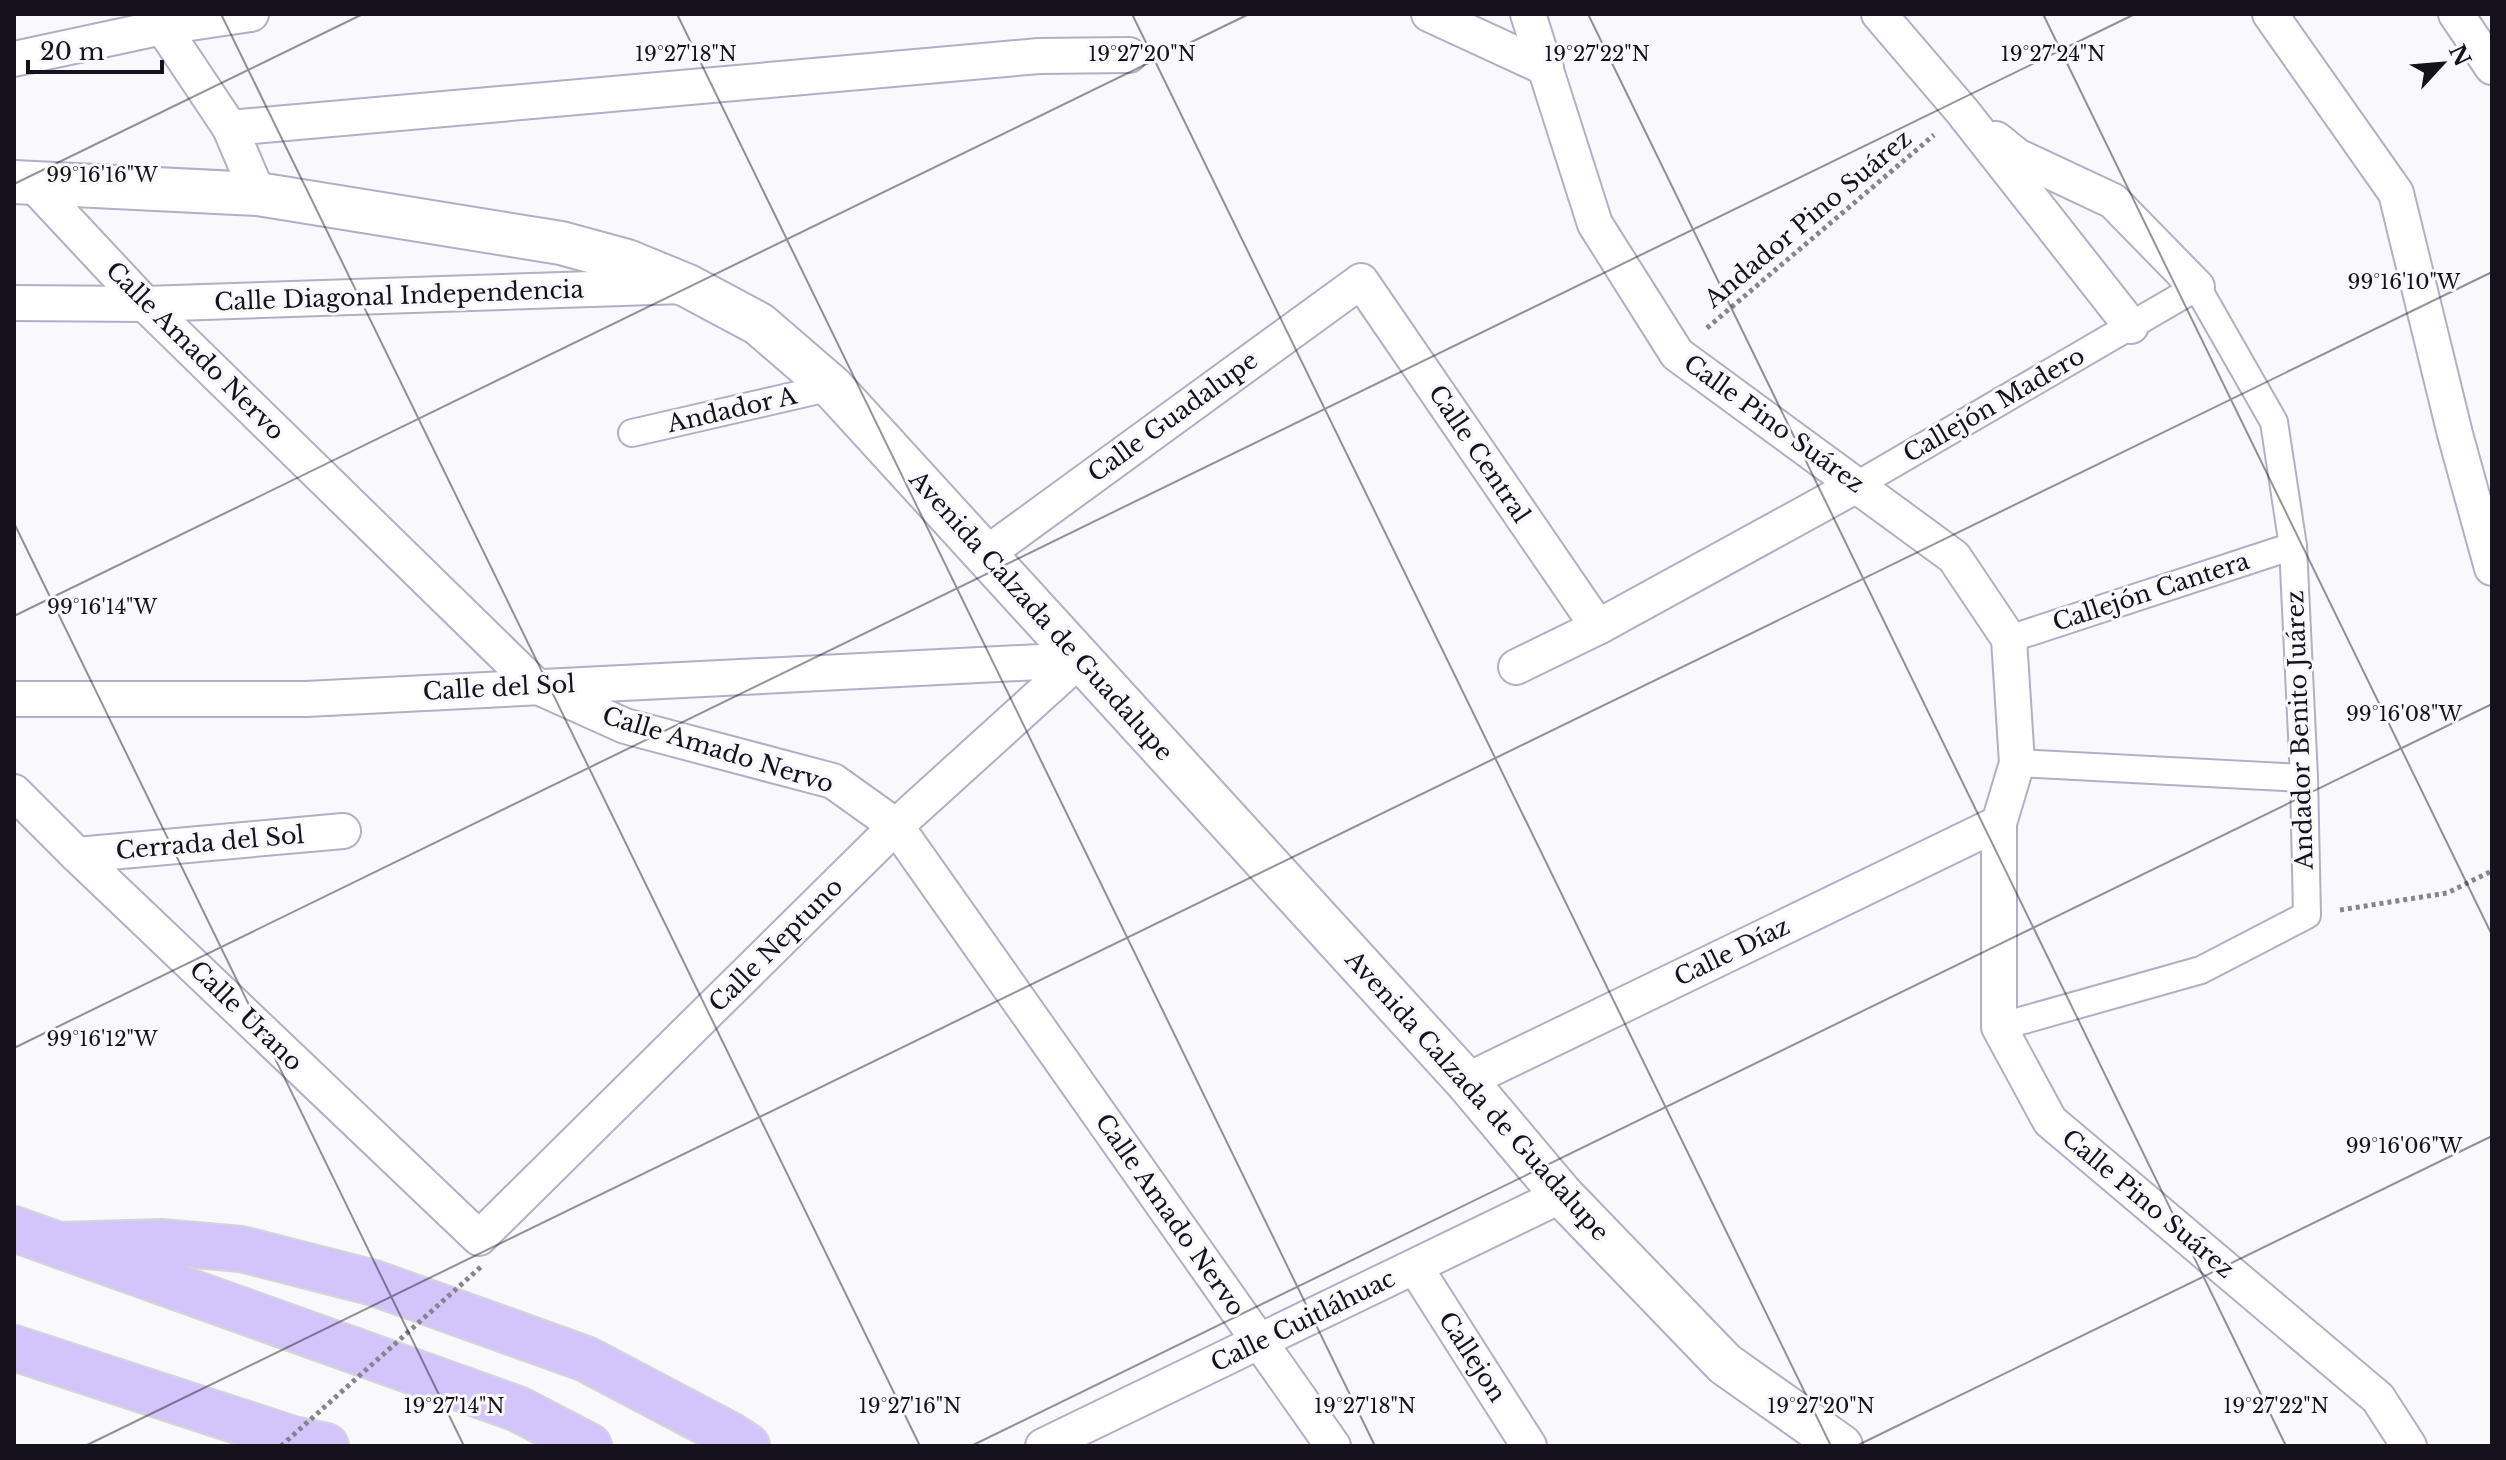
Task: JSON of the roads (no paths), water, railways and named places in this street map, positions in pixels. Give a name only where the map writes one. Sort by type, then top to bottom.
[{"type":"highway","points":[[14,1229],[518,1409],[589,1446]]},
{"type":"highway","points":[[59,1245],[161,1242],[241,1249],[374,1283],[586,1359],[747,1446]]},
{"type":"highway","points":[[14,1348],[293,1439],[326,1446]]},
{"type":"highway","points":[[223,1416],[254,1446]]},
{"type":"street","points":[[14,59],[163,18],[251,14]]},
{"type":"street","points":[[1429,14],[1546,68]]},
{"type":"street","name":"Calle Pino Suárez","points":[[1528,14],[1595,224],[1677,354],[1954,557],[2009,639],[2017,763],[1999,823],[1999,1027],[2050,1121],[2378,1398],[2409,1446]]},
{"type":"street","points":[[1879,14],[1962,111],[2131,326]]},
{"type":"street","points":[[2270,14],[2396,193],[2455,434],[2492,568]]},
{"type":"street","points":[[2456,14],[2492,67]]},
{"type":"street","points":[[163,18],[230,128],[258,194]]},
{"type":"street","points":[[230,128],[1039,56],[1129,55]]},
{"type":"street","points":[[1962,111],[2017,156],[2113,201],[2197,287]]},
{"type":"street","name":"Avenida Calzada de Guadalupe","points":[[23,182],[258,194],[561,243],[627,261],[688,286],[759,324],[832,387],[986,554],[1079,660],[1466,1081],[1562,1195],[1725,1364],[1841,1446]]},
{"type":"street","name":"Calle Amado Nervo","points":[[23,182],[536,686],[625,726],[833,781],[896,826],[1333,1446]]},
{"type":"street","name":"Calle Guadalupe","points":[[986,554],[1361,281]]},
{"type":"street","name":"Calle Central","points":[[1361,281],[1598,627]]},
{"type":"street","name":"Calle Diagonal Independencia","points":[[14,303],[145,304],[688,286]]},
{"type":"street","name":"Callejón Madero","points":[[1857,485],[2197,287]]},
{"type":"street","name":"Andador Benito Juárez","points":[[1999,1027],[2201,970],[2307,915],[2293,546],[2274,422],[2197,287]]},
{"type":"street","name":"Andador A","points":[[632,433],[832,387]]},
{"type":"street","points":[[1516,667],[1598,627],[1857,485]]},
{"type":"street","name":"Callejón Cantera","points":[[2009,639],[2293,546]]},
{"type":"street","name":"Calle del Sol","points":[[14,699],[306,699],[1079,660]]},
{"type":"street","name":"Calle Neptuno","points":[[481,1252],[896,826],[1079,660]]},
{"type":"street","points":[[2017,763],[2304,778]]},
{"type":"street","name":"Calle Urano","points":[[14,792],[481,1252]]},
{"type":"street","name":"Calle Díaz","points":[[1466,1081],[1999,823]]},
{"type":"street","name":"Cerrada del Sol","points":[[77,855],[343,831]]},
{"type":"street","name":"Calle Cuitláhuac","points":[[1043,1446],[1562,1195]]},
{"type":"street","name":"Callejon","points":[[1415,1267],[1529,1446]]}]
